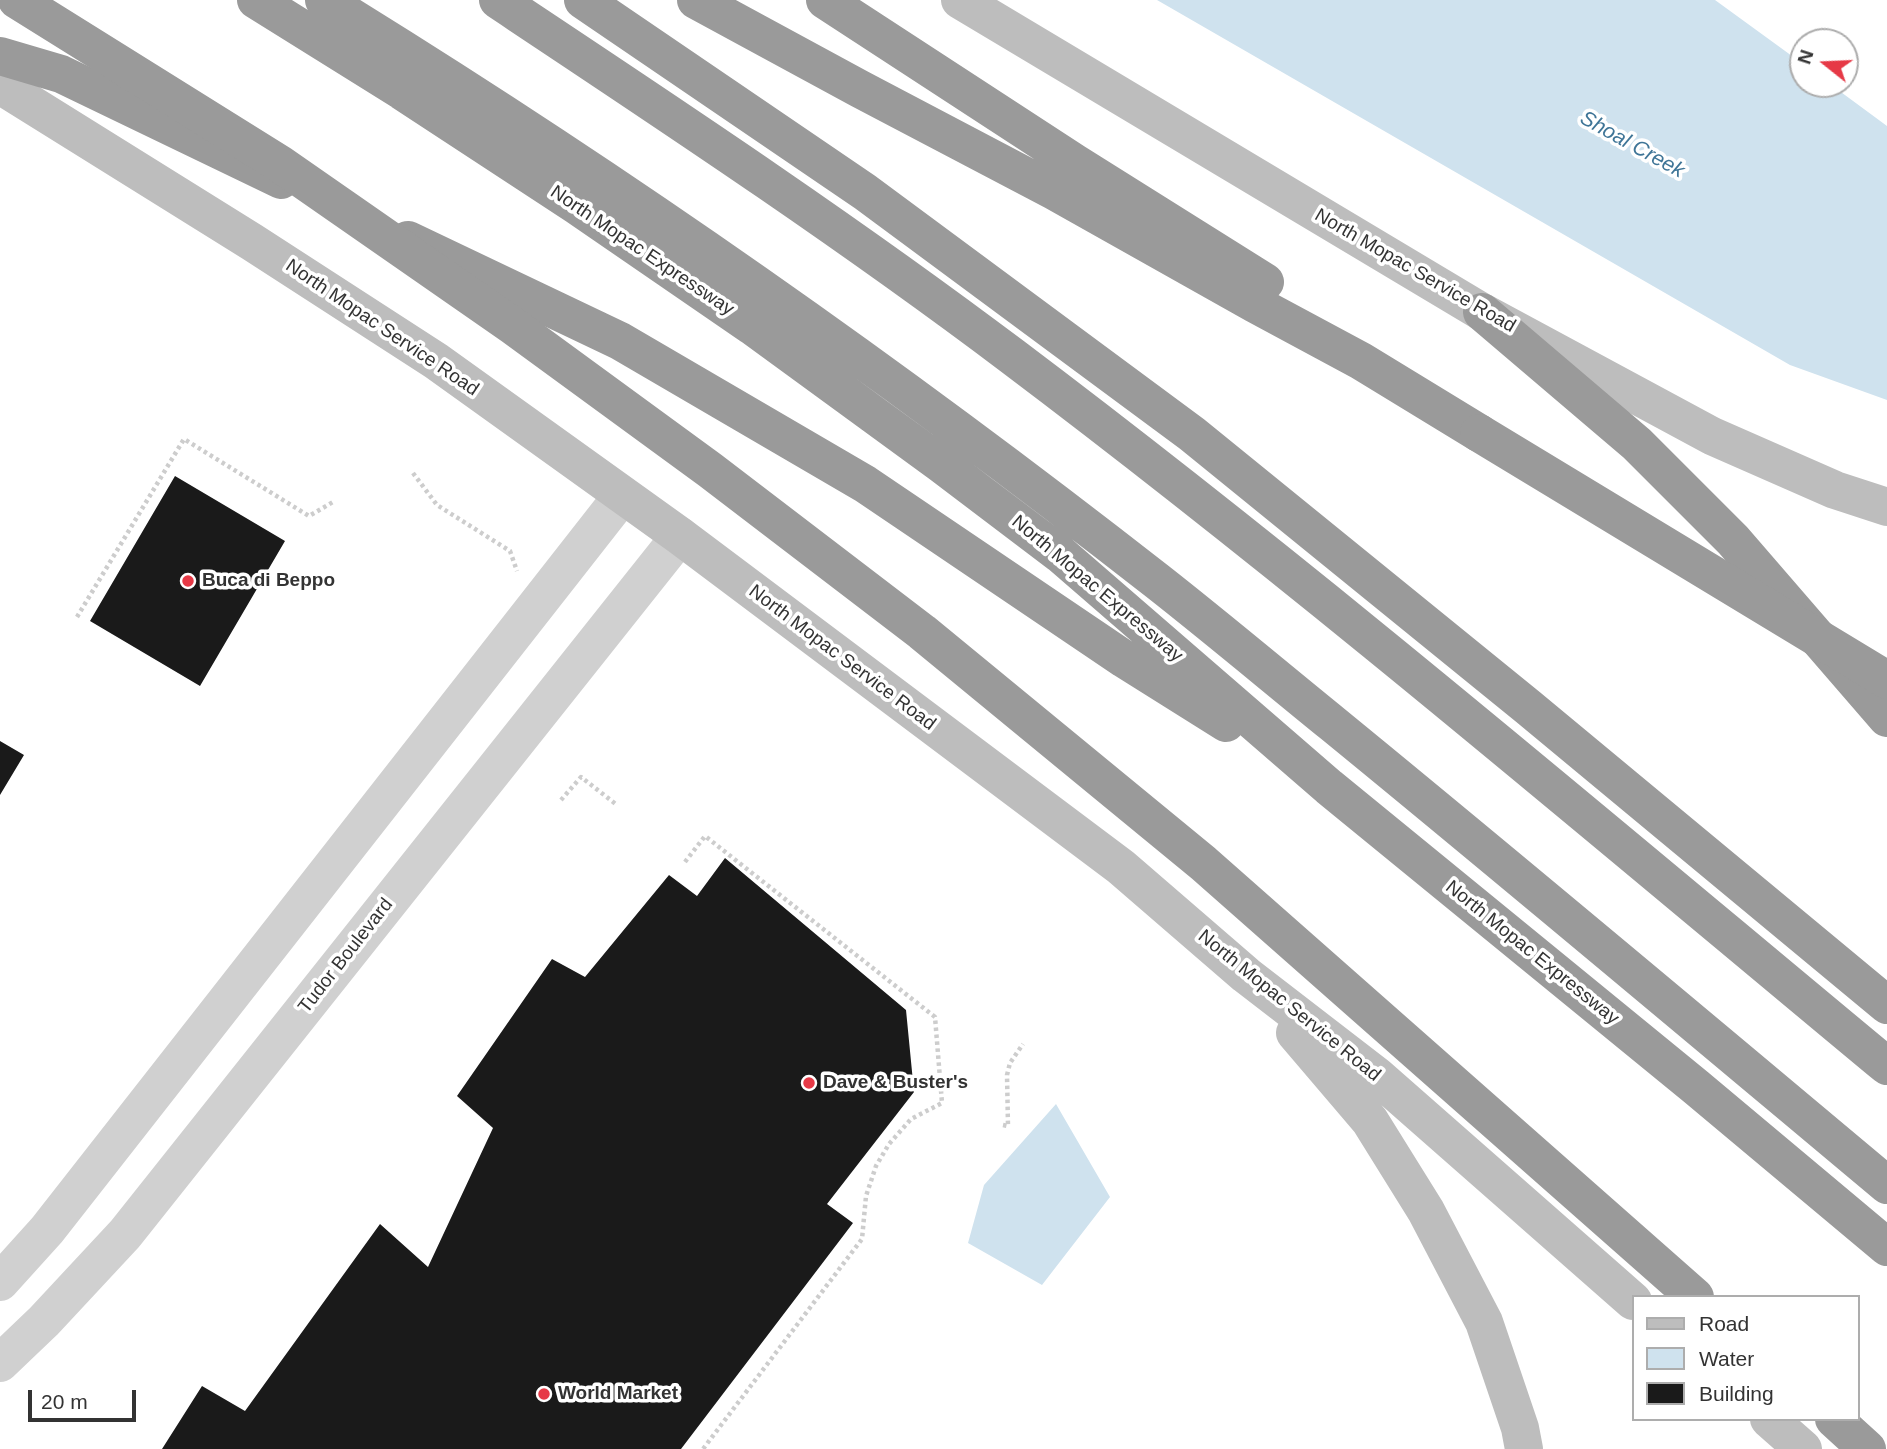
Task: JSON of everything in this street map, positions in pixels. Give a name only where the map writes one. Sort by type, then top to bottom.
[{"type":"highway","points":[[17,0],[280,164],[513,326],[688,454],[922,632],[1203,863],[1693,1295]]},
{"type":"highway","name":"North Mopac Expressway","points":[[256,0],[402,91],[576,205],[752,326],[1060,554],[1329,787],[1887,1247]]},
{"type":"highway","points":[[324,0],[564,154],[768,293],[960,431],[1147,573],[1424,799],[1887,1185]]},
{"type":"highway","points":[[498,0],[654,103],[1009,353],[1164,472],[1465,715],[1887,1066]]},
{"type":"highway","points":[[583,0],[865,192],[1192,434],[1528,707],[1887,1006]]},
{"type":"highway","points":[[696,0],[1054,191],[1361,361],[1887,680]]},
{"type":"highway","points":[[825,0],[1075,163],[1265,281],[1361,361]]},
{"type":"highway","points":[[0,56],[61,74],[621,341],[865,484],[1124,659],[1329,787]]},
{"type":"highway","points":[[1482,312],[1637,444],[1733,540],[1887,718]]},
{"type":"highway","points":[[1836,1421],[1867,1449]]},
{"type":"main road","name":"North Mopac Service Road","points":[[960,0],[1482,312],[1712,436],[1835,490],[1887,507]]},
{"type":"main road","name":"North Mopac Service Road","points":[[0,85],[252,242],[436,361],[680,536],[1121,867],[1247,975],[1377,1076],[1632,1300]]},
{"type":"main road","points":[[1247,975],[1370,1121],[1426,1211],[1484,1322],[1520,1427],[1524,1449]]},
{"type":"main road","points":[[1771,1421],[1803,1449]]},
{"type":"street","points":[[44,1321],[1,1281],[47,1230],[622,496]]},
{"type":"street","name":"Tudor Boulevard","points":[[0,1363],[44,1321],[125,1234],[680,536]]},
{"type":"path","points":[[77,617],[184,439],[309,516],[333,502]]},
{"type":"path","points":[[413,473],[437,505],[510,551],[518,572]]},
{"type":"path","points":[[561,800],[581,776],[617,805]]},
{"type":"path","points":[[685,862],[705,836],[935,1017],[942,1103],[911,1119],[888,1144],[876,1166],[866,1196],[862,1239],[703,1449]]},
{"type":"path","points":[[1003,1125],[1008,1126],[1007,1075],[1010,1063],[1023,1044]]},
{"type":"water","name":"Shoal Creek","points":[[1157,0],[1715,0],[1789,54],[1789,98],[1849,98],[1887,126],[1887,400],[1790,365]]},
{"type":"water","points":[[1056,1104],[1110,1197],[1042,1285],[968,1243],[984,1185]]},
{"type":"building","name":"Buca di Beppo","points":[[175,476],[285,541],[200,686],[90,621]]},
{"type":"building","points":[[0,741],[24,755],[0,795]]},
{"type":"building","points":[[725,858],[906,1010],[914,1092],[827,1204],[853,1223],[681,1449],[162,1449],[202,1386],[245,1411],[380,1224],[428,1267],[493,1128],[457,1096],[552,959],[585,977],[669,875],[697,896]]},
{"type":"place","name":"Buca di Beppo","points":[[188,581]]},
{"type":"place","name":"Dave & Buster's","points":[[809,1083]]},
{"type":"place","name":"World Market","points":[[544,1394]]}]
